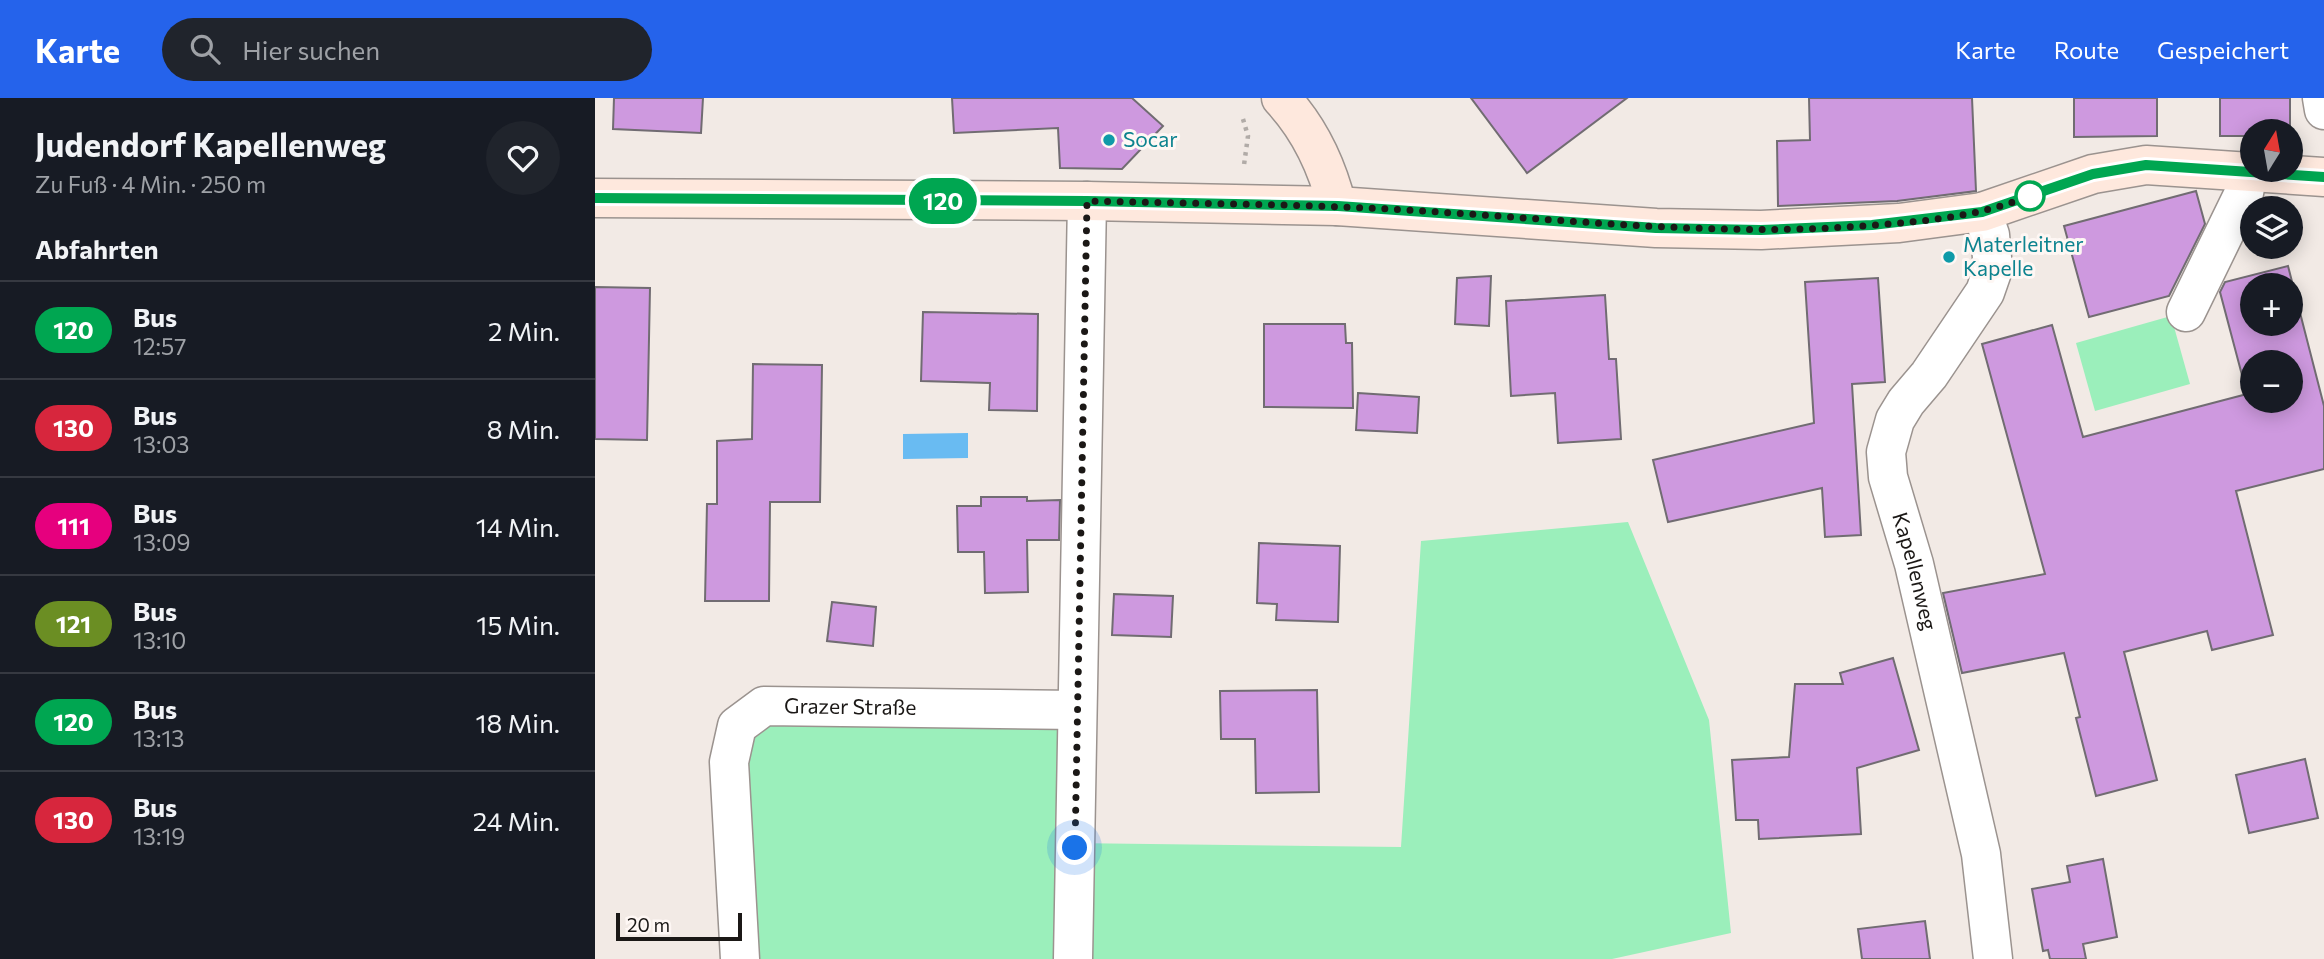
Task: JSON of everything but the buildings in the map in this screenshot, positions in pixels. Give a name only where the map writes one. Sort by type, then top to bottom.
[{"type":"main road","points":[[1281,98],[1292,109],[1319,152],[1338,206]]},
{"type":"main road","points":[[595,198],[1087,201],[1338,206],[1656,228],[1761,230],[1872,225],[1982,212],[2093,174],[2146,165],[2240,171]]},
{"type":"main road","points":[[2303,176],[2324,177]]},
{"type":"street","points":[[2322,98],[2324,110]]},
{"type":"street","points":[[2186,312],[2244,193],[2246,182]]},
{"type":"street","points":[[1073,959],[1087,201]]},
{"type":"street","name":"Kapellenweg","points":[[1982,212],[1990,235],[1993,269],[1985,292],[1929,376],[1906,402],[1895,420],[1886,452],[1888,477],[1914,564],[1981,854],[1993,959]]},
{"type":"street","name":"Grazer Straße","points":[[740,959],[729,762],[737,726],[755,712],[764,706],[1077,710]]},
{"type":"green space","points":[[2171,316],[2190,384],[2095,411],[2076,343]]},
{"type":"green space","points":[[1628,522],[1709,720],[1731,933],[1612,959],[752,959],[741,834],[748,731],[770,716],[1067,720],[1069,843],[1401,847],[1421,541]]},
{"type":"water","points":[[968,433],[968,458],[903,459],[903,434]]},
{"type":"bus line","name":"120","points":[[595,198],[1087,201],[1338,206],[1656,228],[1761,230],[1872,225],[1982,212],[2093,174],[2146,165],[2324,177]]},
{"type":"place","name":"Socar","points":[[1109,140]]},
{"type":"place","name":"Materleitner Kapelle","points":[[1949,257]]},
{"type":"route","points":[[1075,848],[1087,201],[1338,206],[1656,228],[1761,230],[1844,227],[1942,218],[1982,212],[2030,196]]}]
